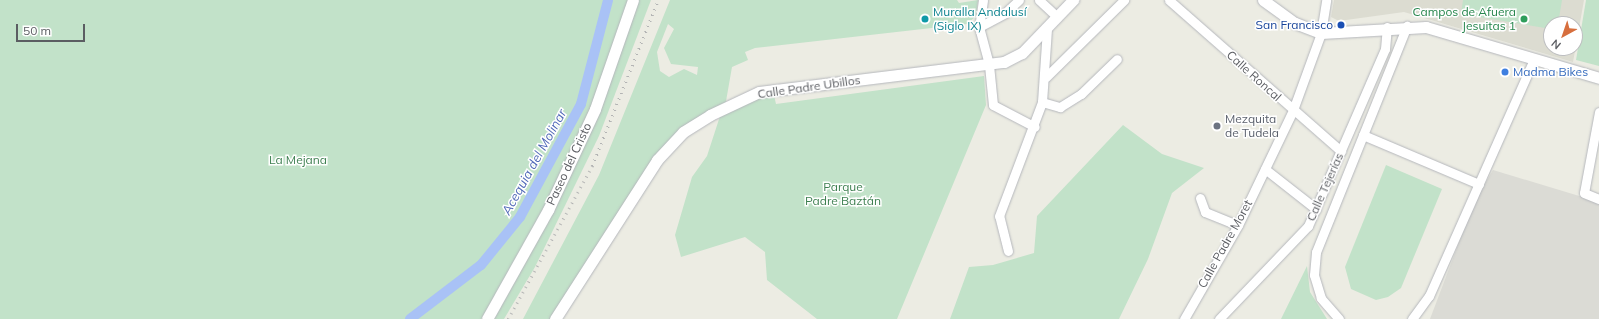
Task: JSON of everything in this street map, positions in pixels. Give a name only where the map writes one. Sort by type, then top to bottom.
[{"type":"street","name":"Paseo del Cristo","points":[[487,319],[548,210],[595,110],[633,0]]},
{"type":"street","points":[[984,0],[979,27],[989,65],[993,105],[1035,127]]},
{"type":"street","points":[[979,27],[1005,13],[1019,0]]},
{"type":"street","points":[[1039,0],[1057,17]]},
{"type":"street","name":"Calle Padre Ubillos","points":[[555,319],[657,160],[683,132],[710,115],[759,92],[989,65],[1022,52],[1073,0]]},
{"type":"street","points":[[1046,77],[1124,0]]},
{"type":"street","name":"Calle Roncal","points":[[1169,0],[1341,151]]},
{"type":"street","points":[[1263,0],[1295,23],[1321,33],[1387,27],[1426,27],[1599,78]]},
{"type":"street","name":"Calle Padre Moret","points":[[1184,319],[1238,225],[1293,110],[1321,33],[1326,0]]},
{"type":"street","name":"Calle Tejerías","points":[[1339,319],[1321,298],[1314,275],[1316,252],[1407,26]]},
{"type":"street","name":"Calle Tejerías","points":[[1219,319],[1308,226],[1385,49],[1387,27]]},
{"type":"street","points":[[1008,251],[999,216],[1035,127],[1042,102],[1046,77],[1047,28]]},
{"type":"street","points":[[1042,102],[1060,107],[1081,94],[1117,58]]},
{"type":"street","points":[[1412,319],[1429,296],[1534,60]]},
{"type":"street","points":[[1599,112],[1584,193],[1599,199]]},
{"type":"street","points":[[1363,135],[1479,184]]},
{"type":"street","points":[[1265,168],[1316,209]]},
{"type":"street","points":[[1200,198],[1205,212],[1238,225]]},
{"type":"shaded area","points":[[1334,0],[1584,0],[1581,16],[1543,16],[1543,53],[1404,12],[1339,21],[1331,17]]},
{"type":"shaded area","points":[[1553,56],[1574,56],[1573,62]]},
{"type":"shaded area","points":[[1493,170],[1599,202],[1599,319],[1430,319],[1475,200]]},
{"type":"green space","name":"La Mejana","points":[[0,0],[651,0],[599,136],[535,267],[504,319],[0,319]]},
{"type":"green space","points":[[670,0],[957,0],[959,3],[978,0],[976,16],[967,24],[755,48],[745,52],[748,60],[732,67],[725,107],[683,131],[554,319],[523,319],[599,175]],"holes":[[[668,24],[674,29],[664,48],[671,64],[698,67],[697,75],[684,69],[669,77],[660,71],[657,52]]]},
{"type":"green space","name":"Campos de Afuera Jesuitas 1","points":[[1463,0],[1562,0],[1559,16],[1543,16],[1543,28],[1461,14]]},
{"type":"green space","points":[[1586,0],[1599,0],[1599,66],[1576,60],[1577,56],[1583,56],[1583,18]]},
{"type":"green space","name":"Parque Padre Baztán","points":[[984,76],[986,105],[897,319],[817,319],[767,280],[765,252],[745,237],[681,257],[675,235],[692,177],[707,156],[722,110],[773,91],[776,104]]},
{"type":"green space","points":[[1123,125],[1162,154],[1204,168],[1172,193],[1148,259],[1119,319],[950,319],[969,267],[993,265],[1034,253],[1037,216]]},
{"type":"green space","points":[[1386,165],[1442,189],[1401,288],[1388,297],[1376,300],[1351,289],[1345,267]]},
{"type":"green space","points":[[1307,266],[1310,292],[1327,319],[1281,319]]},
{"type":"waterway","name":"Acequia del Molinar","points":[[410,319],[481,265],[520,217],[581,104],[608,0]]},
{"type":"railway","points":[[508,319],[592,166],[658,0]]},
{"type":"place","name":"Muralla Andalusí (Siglo IX)","points":[[925,19]]},
{"type":"place","name":"Campos de Afuera Jesuitas 1","points":[[1524,19]]},
{"type":"place","name":"San Francisco","points":[[1341,25]]},
{"type":"place","name":"Madma Bikes","points":[[1505,72]]},
{"type":"place","name":"Mezquita de Tudela","points":[[1217,126]]}]
